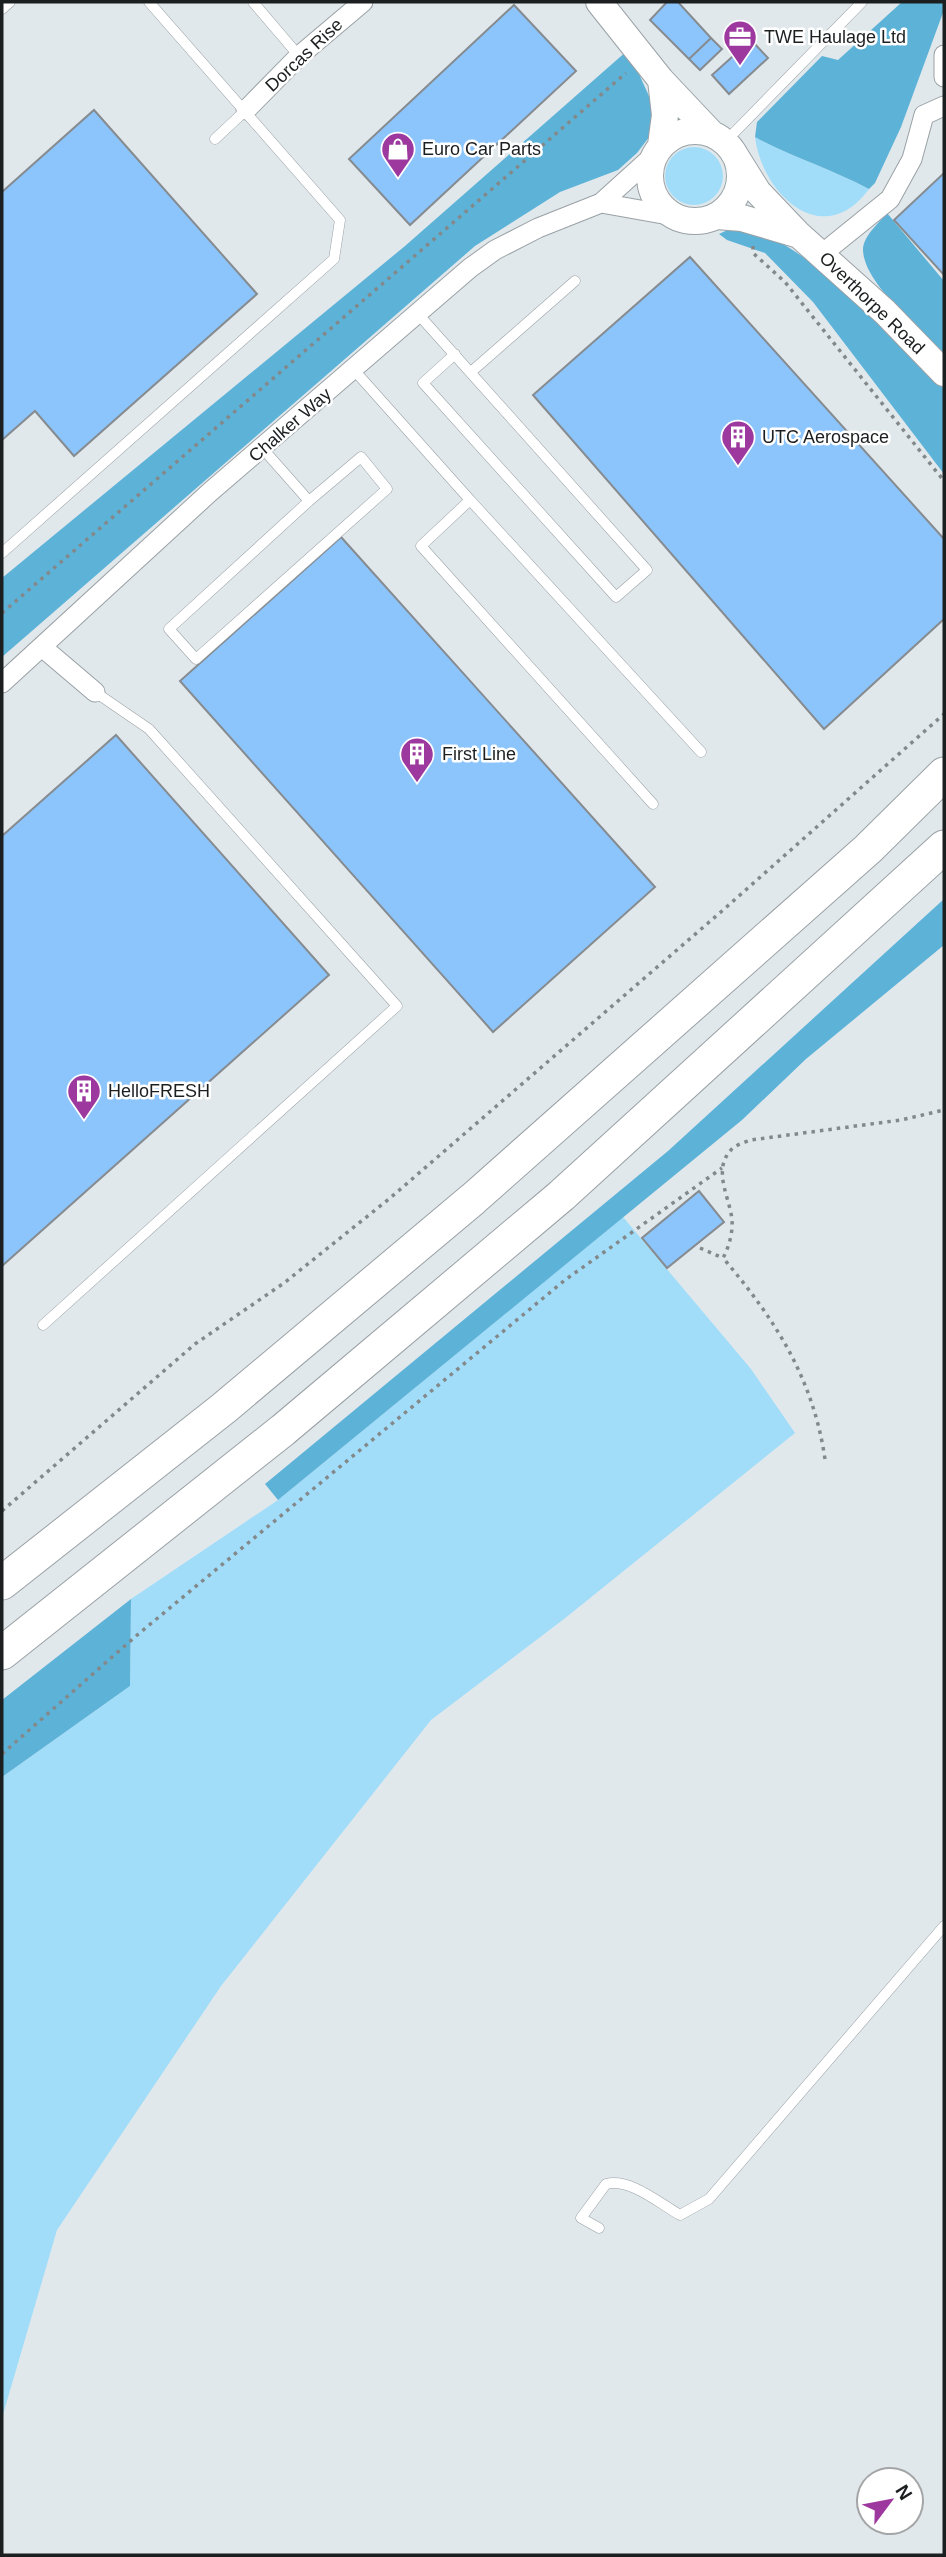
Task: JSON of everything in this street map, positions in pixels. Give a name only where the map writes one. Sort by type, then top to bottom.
[{"type":"highway","points":[[2,1583],[224,1408],[473,1199],[867,849],[944,774]]},
{"type":"highway","points":[[2,1653],[283,1430],[561,1196],[944,847]]},
{"type":"street","name":"Dorcas Rise","points":[[246,110],[299,56],[363,2]]},
{"type":"street","name":"Overthorpe Road","points":[[601,2],[661,80],[724,143],[758,192],[798,234],[885,312],[944,373]]},
{"type":"street","points":[[944,55],[944,77]]},
{"type":"street","points":[[657,150],[685,131],[724,143],[739,166],[736,194],[717,216],[703,221],[674,216],[658,202],[649,183],[665,115],[661,80]]},
{"type":"street","points":[[822,254],[890,199],[912,159],[924,115],[944,106]]},
{"type":"street","name":"Chalker Way","points":[[2,683],[210,492],[495,250],[560,217],[601,203],[657,150]]},
{"type":"street","name":"Chalker Way","points":[[601,203],[674,216]]},
{"type":"street","name":"Overthorpe Road","points":[[717,216],[754,222],[798,234]]},
{"type":"street","points":[[41,647],[95,692]]},
{"type":"lane","points":[[2,9],[10,2]]},
{"type":"lane","points":[[2,553],[334,259],[340,220],[149,2]]},
{"type":"lane","points":[[253,2],[299,56]]},
{"type":"lane","points":[[724,143],[862,2]]},
{"type":"lane","points":[[215,139],[246,110]]},
{"type":"lane","points":[[471,372],[575,281]]},
{"type":"lane","points":[[418,314],[455,354],[648,570],[616,597],[423,383],[455,354]]},
{"type":"lane","points":[[354,370],[701,752]]},
{"type":"lane","points":[[263,449],[310,501]]},
{"type":"lane","points":[[361,457],[387,489],[197,659],[169,629],[310,501],[361,457]]},
{"type":"lane","points":[[470,500],[421,546],[653,804]]},
{"type":"lane","points":[[43,1325],[397,1006],[149,729],[95,692]]},
{"type":"lane","points":[[598,2228],[581,2218],[606,2184],[617,2181],[680,2215],[709,2199],[944,1926]]},
{"type":"path","points":[[2,613],[643,58]]},
{"type":"path","points":[[754,222],[753,253],[785,282],[944,481]]},
{"type":"path","points":[[2,1511],[195,1344],[284,1283],[389,1199],[722,911],[944,714]]},
{"type":"path","points":[[2,1754],[136,1636],[565,1280],[722,1168],[731,1149],[751,1140],[901,1120],[944,1110]]},
{"type":"path","points":[[722,1168],[724,1195],[732,1221],[729,1248],[723,1258]]},
{"type":"path","points":[[700,1248],[723,1258],[780,1331],[800,1370],[825,1459]]},
{"type":"shaded area","points":[[902,2],[944,2],[944,10],[901,127],[875,183],[869,189],[755,137],[757,122],[822,56],[838,60]]},
{"type":"shaded area","points":[[628,50],[654,107],[650,136],[637,153],[618,170],[560,192],[475,246],[2,657],[2,578],[405,246]]},
{"type":"shaded area","points":[[755,137],[869,189],[851,207],[833,215],[815,215],[797,208],[769,178]]},
{"type":"shaded area","points":[[694,147],[715,155],[723,176],[715,197],[694,205],[673,197],[665,176],[673,155]]},
{"type":"shaded area","points":[[887,213],[944,281],[944,353],[895,305],[873,277],[866,263],[863,250],[866,240]]},
{"type":"shaded area","points":[[732,228],[774,239],[820,269],[864,307],[944,389],[944,474],[813,302],[765,253],[727,240],[719,234]]},
{"type":"shaded area","points":[[944,899],[944,945],[806,1059],[742,1120],[278,1500],[265,1484],[668,1151]]},
{"type":"shaded area","points":[[623,1217],[751,1369],[795,1433],[564,1619],[431,1720],[221,1986],[57,2230],[2,2418],[2,1777],[130,1686],[131,1599],[278,1500]]},
{"type":"shaded area","points":[[131,1599],[130,1686],[2,1777],[2,1700]]},
{"type":"building","points":[[667,2],[678,2],[711,38],[689,59],[650,20]]},
{"type":"building","points":[[514,5],[576,71],[410,225],[349,159]]},
{"type":"building","points":[[711,38],[722,49],[700,70],[689,59]]},
{"type":"building","name":"TWE Haulage Ltd","points":[[751,40],[768,58],[729,94],[712,75]]},
{"type":"building","points":[[94,110],[257,294],[74,456],[35,411],[2,440],[2,192]]},
{"type":"building","points":[[944,173],[944,275],[894,220]]},
{"type":"building","name":"UTC Aerospace","points":[[690,257],[944,539],[944,619],[824,729],[533,395]]},
{"type":"building","name":"First Line","points":[[341,537],[655,887],[493,1032],[180,681]]},
{"type":"building","name":"HelloFRESH","points":[[116,735],[329,975],[2,1266],[2,836]]},
{"type":"building","points":[[699,1191],[724,1222],[667,1268],[642,1238]]},
{"type":"place","name":"TWE Haulage Ltd","points":[[740,67]]},
{"type":"place","name":"Euro Car Parts","points":[[398,179]]},
{"type":"place","name":"UTC Aerospace","points":[[738,467]]},
{"type":"place","name":"First Line","points":[[417,784]]},
{"type":"place","name":"HelloFRESH","points":[[84,1121]]}]
